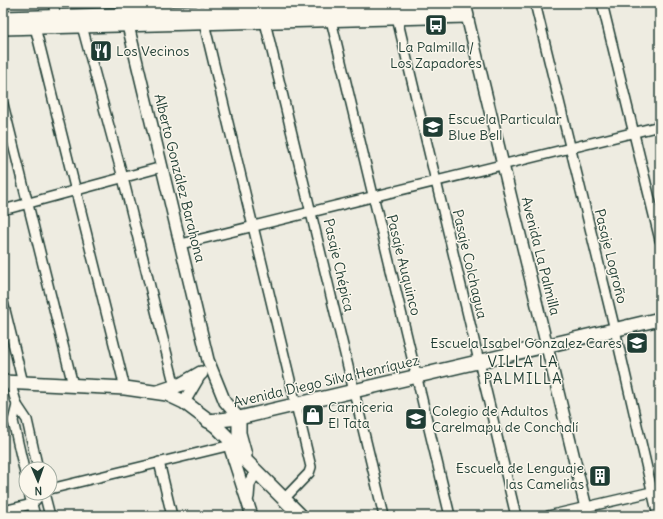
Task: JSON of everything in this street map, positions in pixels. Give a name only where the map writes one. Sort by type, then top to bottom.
[{"type":"main road","points":[[3,18],[125,14],[267,12],[375,5],[465,7]]},
{"type":"main road","points":[[267,12],[331,20],[397,18],[465,7]]},
{"type":"main road","points":[[3,28],[82,26],[125,14]]},
{"type":"main road","name":"Avenida Diego Silva Henríquez","points":[[208,421],[239,418],[660,319]]},
{"type":"main road","points":[[158,392],[175,387],[201,373]]},
{"type":"main road","points":[[6,382],[125,388],[158,392],[184,402],[208,421],[214,431],[301,516]]},
{"type":"main road","points":[[239,418],[240,437],[252,468]]},
{"type":"street","points":[[53,3],[56,16]]},
{"type":"street","name":"Pasaje Logroño","points":[[534,3],[656,491],[658,516]]},
{"type":"street","points":[[602,3],[660,240]]},
{"type":"street","name":"Avenida La Palmilla","points":[[465,7],[587,512]]},
{"type":"street","name":"Pasaje Chépica","points":[[267,12],[312,212],[384,516]]},
{"type":"street","points":[[202,13],[311,469],[284,499]]},
{"type":"street","name":"Alberto González Barahona","points":[[125,14],[208,360],[224,402],[239,418]]},
{"type":"street","name":"Pasaje Colchagua","points":[[397,18],[516,516]]},
{"type":"street","name":"Pasaje Auquinco","points":[[331,20],[450,516]]},
{"type":"street","points":[[82,26],[123,178],[175,387]]},
{"type":"street","points":[[35,28],[125,388]]},
{"type":"street","points":[[3,104],[73,385]]},
{"type":"street","points":[[181,244],[660,126]]},
{"type":"street","points":[[3,210],[162,167]]},
{"type":"street","points":[[3,302],[23,383]]},
{"type":"street","points":[[184,402],[208,360]]},
{"type":"street","points":[[6,382],[17,405],[27,420],[36,461]]},
{"type":"street","points":[[17,405],[13,421],[22,461]]},
{"type":"street","points":[[58,487],[159,462],[231,448],[240,482],[248,497],[252,516]]},
{"type":"street","points":[[159,462],[172,516]]},
{"type":"street","points":[[248,497],[252,468]]},
{"type":"street","points":[[548,516],[587,512],[656,491]]},
{"type":"street","points":[[31,501],[35,516]]},
{"type":"street","points":[[3,511],[32,504],[35,501]]},
{"type":"street","points":[[45,501],[50,516]]},
{"type":"shaded area","name":"Escuela Isabel Gonzalez Cares","points":[[640,335],[644,348],[634,351],[631,338]]},
{"type":"place","name":"La Palmilla / Los Zapadores","points":[[436,25]]},
{"type":"place","name":"Los Vecinos","points":[[101,51]]},
{"type":"place","name":"Escuela Particular Blue Bell","points":[[433,127]]},
{"type":"place","name":"Escuela Isabel Gonzalez Cares","points":[[637,343]]},
{"type":"place","name":"Carniceria El Tata","points":[[313,415]]},
{"type":"place","name":"Colegio de Adultos Carelmapu de Conchalí","points":[[416,419]]},
{"type":"place","name":"Escuela de Lenguaje las Camelias","points":[[600,476]]},
{"type":"district","name":"VILLA LA PALMILLA","points":[[523,370]]}]
